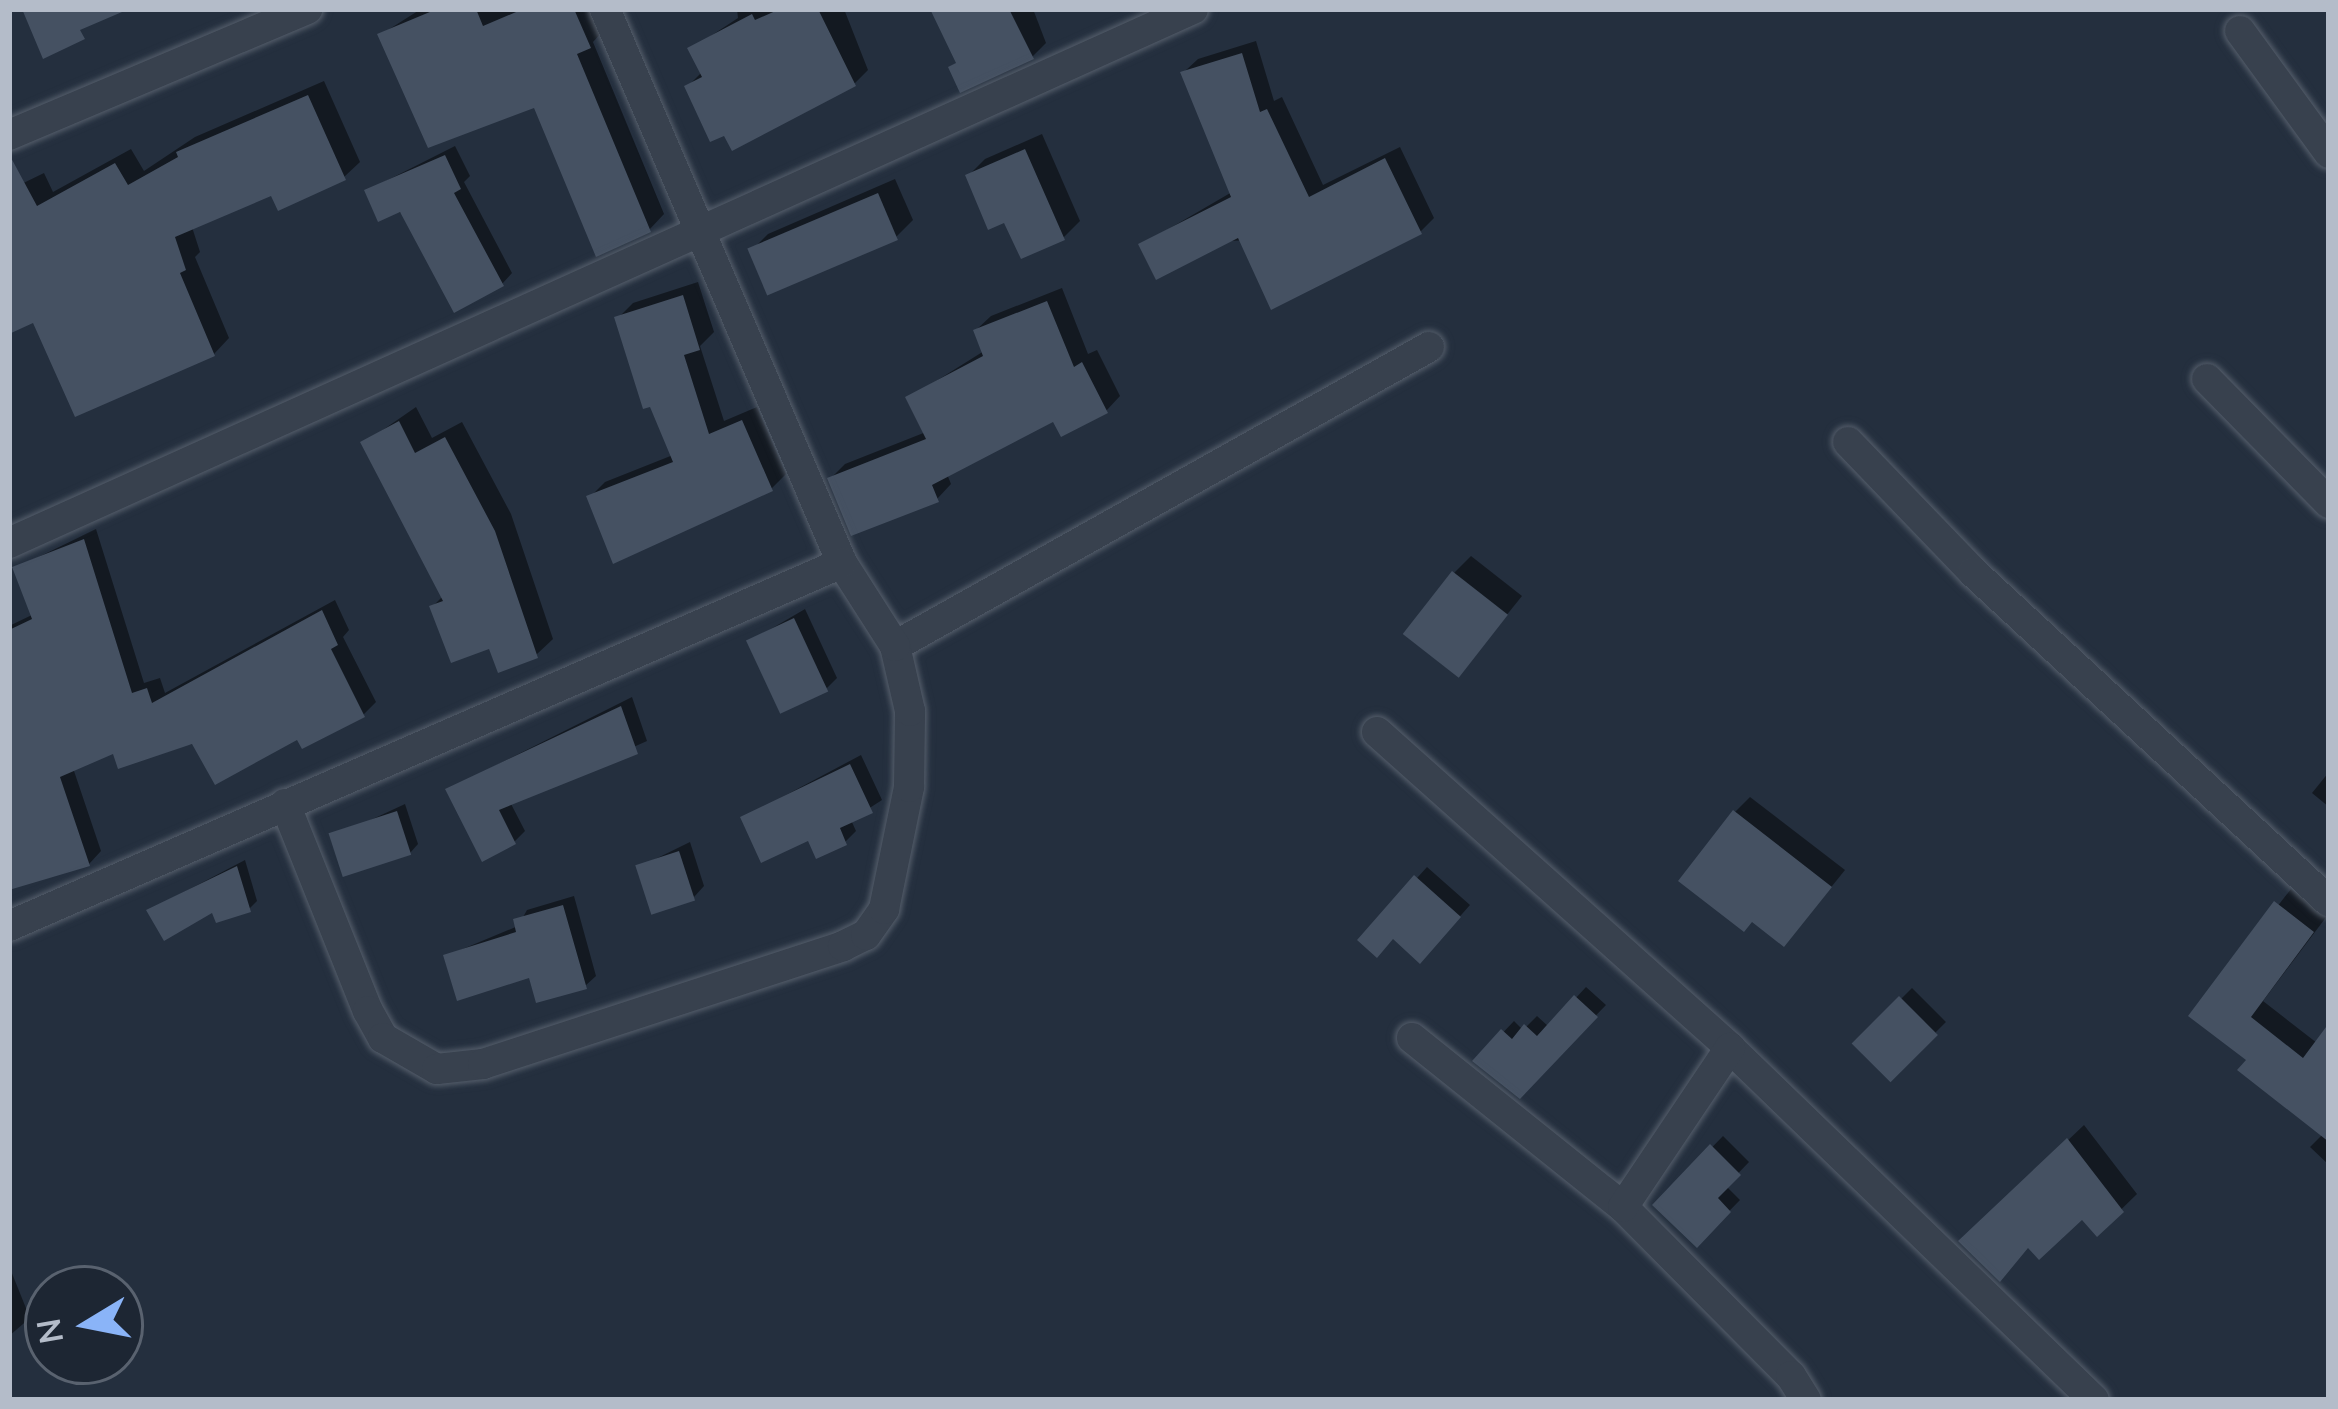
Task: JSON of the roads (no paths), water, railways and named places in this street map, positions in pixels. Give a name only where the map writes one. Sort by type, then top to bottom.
[{"type":"street","points":[[9,135],[307,9]]},
{"type":"street","points":[[286,804],[330,930],[383,1038],[436,1069],[483,1064],[866,935],[890,892],[909,787],[910,711],[896,646],[842,563],[704,230],[604,9]]},
{"type":"street","points":[[9,543],[1193,9]]},
{"type":"street","points":[[2240,31],[2329,153]]},
{"type":"street","points":[[896,646],[1430,347]]},
{"type":"street","points":[[2206,380],[2329,503]]},
{"type":"street","points":[[1848,442],[1972,572],[2329,902]]},
{"type":"street","points":[[9,926],[842,563]]},
{"type":"street","points":[[1377,732],[1730,1048],[2094,1400]]},
{"type":"street","points":[[1412,1038],[1623,1207],[1791,1376],[1806,1400]]},
{"type":"street","points":[[1623,1207],[1730,1048]]}]
